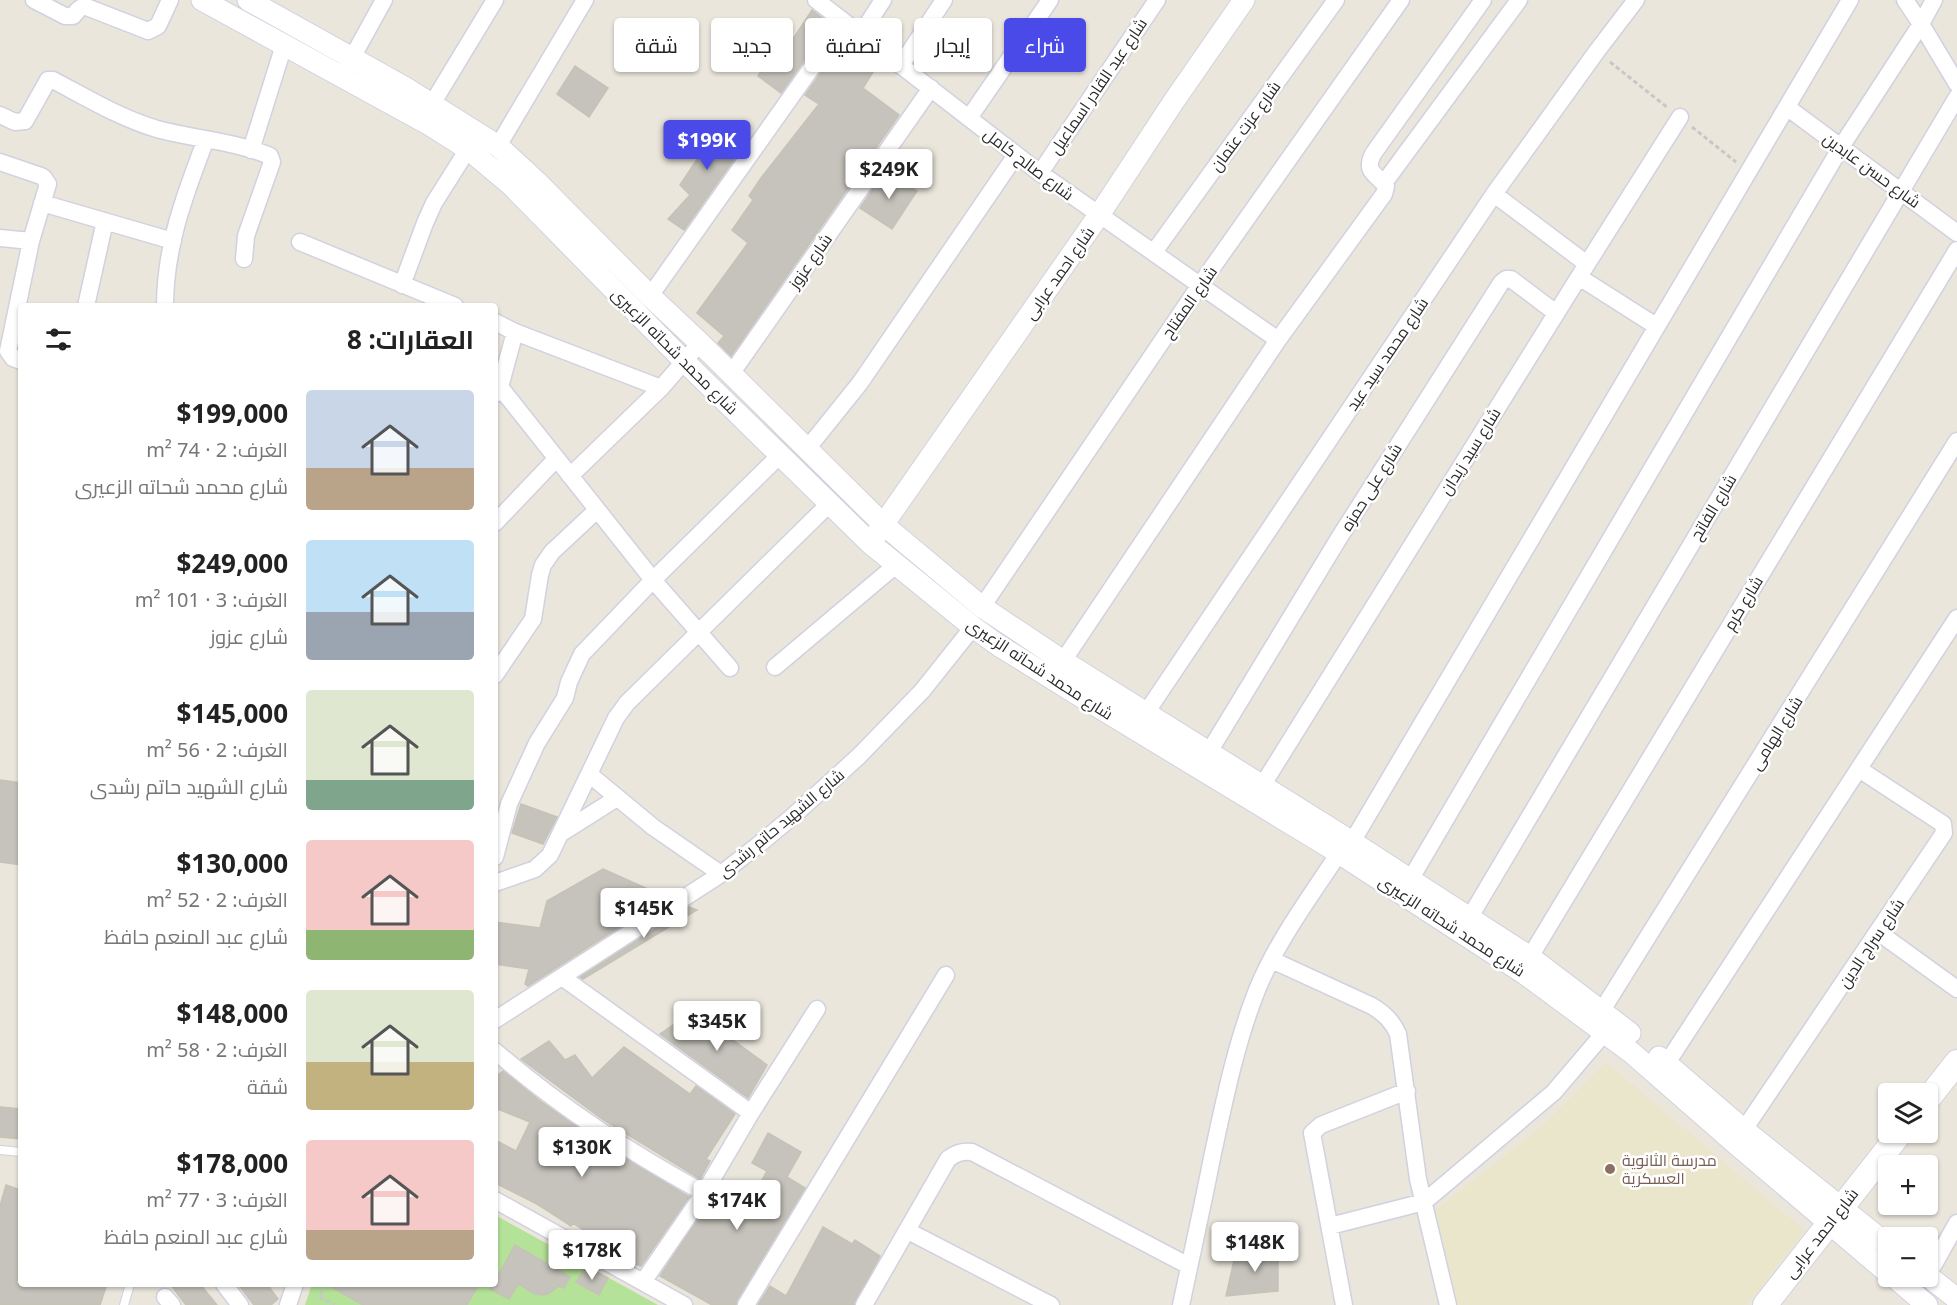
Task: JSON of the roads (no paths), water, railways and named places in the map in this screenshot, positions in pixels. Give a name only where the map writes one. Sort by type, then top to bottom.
[{"type":"main road","points":[[1938,1086],[1957,1062]]},
{"type":"main road","name":"شارع احمد عرابى","points":[[1765,1305],[1892,1143]]},
{"type":"street","points":[[34,0],[65,16],[73,16],[84,6],[148,31],[158,26],[170,0]]},
{"type":"street","name":"شارع محمد شحاته الزعيرى","points":[[202,0],[430,125],[468,149],[511,185],[685,362],[870,543],[973,627],[1055,664]]},
{"type":"street","name":"شارع محمد شحاته الزعيرى","points":[[248,0],[273,6],[351,58],[432,104],[498,146],[884,525],[982,607],[1082,686],[1346,848],[1410,880],[1530,957],[1665,1081],[1739,1137],[1835,1215],[1878,1262]]},
{"type":"street","points":[[342,78],[384,0]]},
{"type":"street","points":[[432,104],[495,0]]},
{"type":"street","points":[[498,146],[585,0]]},
{"type":"street","name":"شارع صالح كامل","points":[[816,0],[839,18]]},
{"type":"street","points":[[871,18],[883,0]]},
{"type":"street","points":[[902,63],[944,0]]},
{"type":"street","points":[[969,118],[1050,0]]},
{"type":"street","name":"شارع عبد القادر اسماعيل","points":[[1040,173],[1157,0]]},
{"type":"street","name":"شارع احمد عرابى","points":[[870,543],[1099,215],[1244,0]]},
{"type":"street","name":"شارع عزت عتمان","points":[[1154,252],[1336,0]]},
{"type":"street","name":"شارع المفتاح","points":[[982,607],[1200,285],[1401,0]]},
{"type":"street","points":[[1055,664],[1278,340],[1384,194],[1386,189],[1384,183],[1371,172],[1369,166],[1373,154],[1483,0]]},
{"type":"street","points":[[1384,183],[1519,0]]},
{"type":"street","name":"شارع محمد سيد عيد","points":[[1146,713],[1494,194],[1636,0]]},
{"type":"street","points":[[1181,1305],[1227,1087],[1244,1027],[1272,960],[1299,913],[1346,848],[1788,108],[1850,0]]},
{"type":"street","points":[[1905,0],[1957,84]]},
{"type":"street","points":[[1410,880],[1841,147],[1921,24],[1934,0]]},
{"type":"street","points":[[251,150],[284,45]]},
{"type":"street","name":"شارع صالح كامل","points":[[902,66],[1040,173],[1278,340]]},
{"type":"street","points":[[650,296],[809,72]]},
{"type":"street","points":[[0,115],[15,122],[25,121],[50,79],[130,120],[270,156],[272,162],[246,236],[243,249],[244,260]]},
{"type":"street","name":"شارع عزوز","points":[[731,374],[931,88]]},
{"type":"street","name":"شارع الفاتح","points":[[1470,917],[1957,97]]},
{"type":"street","name":"شارع حسن عابدين","points":[[1788,108],[1957,233]]},
{"type":"street","name":"شارع سيد زيدان","points":[[1262,786],[1680,117]]},
{"type":"street","points":[[165,303],[173,241],[182,202],[206,139]]},
{"type":"street","points":[[402,285],[434,203],[468,149]]},
{"type":"street","points":[[807,449],[860,383],[1016,155]]},
{"type":"street","points":[[0,162],[44,178],[48,184],[6,326],[8,351],[13,358],[18,360]]},
{"type":"street","points":[[1494,194],[1583,270],[1656,326]]},
{"type":"street","points":[[42,203],[173,241]]},
{"type":"street","points":[[87,303],[105,221]]},
{"type":"street","points":[[0,238],[31,241]]},
{"type":"street","points":[[300,242],[447,303]]},
{"type":"street","name":"شارع كرم","points":[[1530,957],[1957,250]]},
{"type":"street","name":"شارع على حمزه","points":[[1209,752],[1339,538],[1502,283],[1506,279],[1512,279],[1557,313]]},
{"type":"street","points":[[498,324],[661,388]]},
{"type":"street","points":[[515,332],[498,391],[653,580],[730,668]]},
{"type":"street","points":[[570,476],[661,388],[700,343]]},
{"type":"street","name":"شارع الهامى","points":[[1424,1202],[1554,1092],[1601,1022],[1956,444]]},
{"type":"street","points":[[498,846],[509,804],[537,743],[565,698],[575,665],[582,654],[653,580],[780,455]]},
{"type":"street","points":[[498,520],[556,459]]},
{"type":"street","points":[[498,883],[535,869],[550,855],[616,718],[627,703],[830,503]]},
{"type":"street","points":[[498,671],[533,619],[543,565],[552,552],[597,510]]},
{"type":"street","points":[[775,667],[896,565]]},
{"type":"street","points":[[1667,1063],[1957,618]]},
{"type":"street","name":"شارع الشهيد حاتم رشدى","points":[[498,1018],[721,874],[792,817],[859,756],[922,691],[973,627]]},
{"type":"street","name":"شارع محمد شحاته الزعيرى","points":[[1082,686],[1146,713],[1262,786],[1525,974],[1667,1063],[1739,1137]]},
{"type":"street","name":"شارع سراج الدين","points":[[1739,1137],[1944,833],[1943,824],[1859,769]]},
{"type":"street","points":[[589,774],[653,827],[721,874]]},
{"type":"street","points":[[560,834],[617,798]]},
{"type":"street","points":[[1878,932],[1957,989]]},
{"type":"street","points":[[1272,960],[1383,1013],[1392,1022],[1398,1034],[1414,1154],[1448,1305]]},
{"type":"street","points":[[746,1305],[946,975]]},
{"type":"street","points":[[562,977],[751,1113]]},
{"type":"street","points":[[643,1282],[704,1193],[751,1113],[817,1009]]},
{"type":"street","points":[[498,1054],[584,1121],[643,1159],[704,1193]]},
{"type":"street","points":[[1344,1305],[1312,1133],[1321,1125],[1407,1091]]},
{"type":"street","points":[[864,1305],[948,1159],[964,1151],[972,1152],[1189,1266]]},
{"type":"street","points":[[498,1202],[684,1305]]},
{"type":"street","points":[[1330,1227],[1424,1202]]},
{"type":"street","name":"شارع محمد شحاته الزعيرى","points":[[1835,1215],[1878,1239]]},
{"type":"street","points":[[1938,1257],[1957,1223]]},
{"type":"street","points":[[908,1231],[1051,1305]]},
{"type":"street","points":[[1938,1283],[1957,1299]]},
{"type":"street","points":[[226,1287],[240,1305]]},
{"type":"street","points":[[288,1305],[294,1287]]},
{"type":"street","points":[[1905,1287],[1922,1303]]},
{"type":"lane","points":[[0,1150],[18,1152]]},
{"type":"lane","points":[[124,1305],[129,1287]]},
{"type":"place","name":"مدرسة الثانوية العسكرية","points":[[1610,1169]]}]
